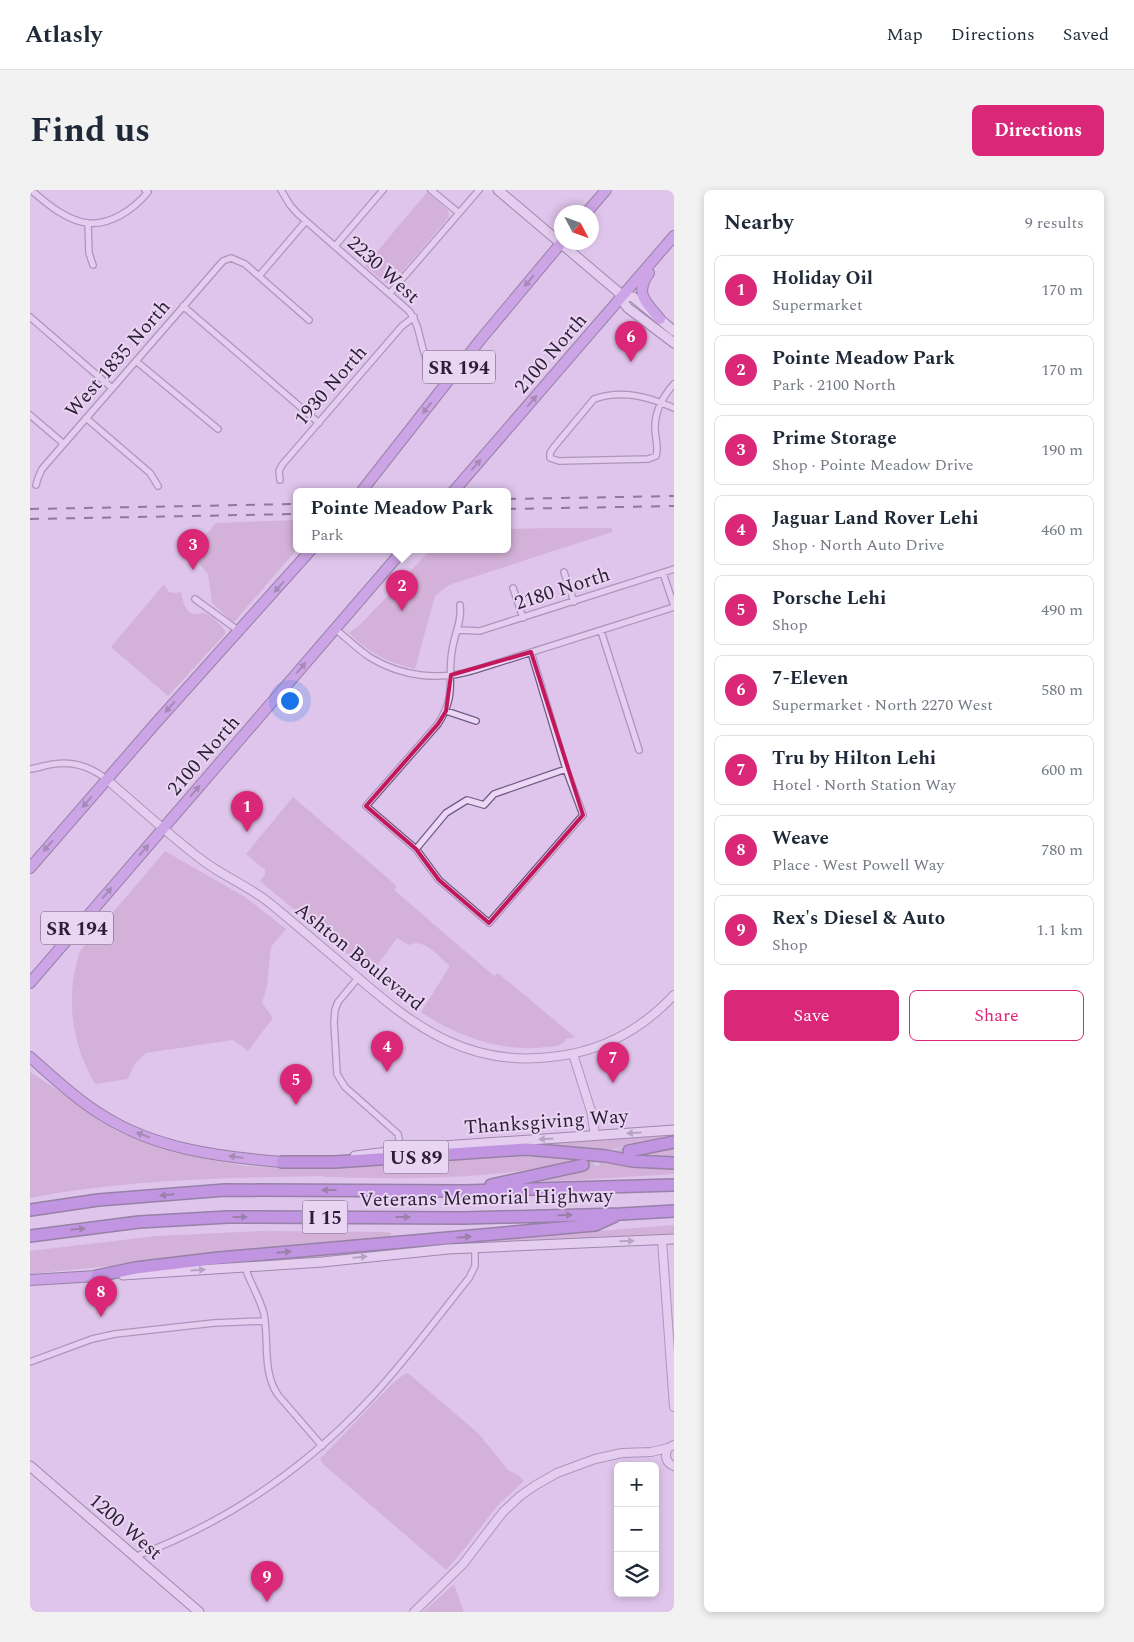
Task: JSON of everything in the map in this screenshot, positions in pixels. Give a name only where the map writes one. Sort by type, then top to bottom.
[{"type":"highway","points":[[593,205],[606,190]]},
{"type":"highway","points":[[660,319],[644,299],[642,287],[647,276],[674,237]]},
{"type":"highway","name":"2100 North","points":[[456,488],[674,237]]},
{"type":"highway","name":"SR 194","points":[[364,488],[481,339],[555,250]]},
{"type":"highway","points":[[30,868],[106,779],[308,553]]},
{"type":"highway","name":"2100 North","points":[[30,983],[401,553]]},
{"type":"highway","name":"Thanksgiving Way","points":[[30,1057],[79,1100],[102,1115],[143,1136],[168,1144],[207,1152],[282,1162]]},
{"type":"highway","points":[[30,1065],[56,1080]]},
{"type":"highway","points":[[629,1151],[674,1142]]},
{"type":"highway","name":"US 89","points":[[282,1162],[335,1162],[526,1149],[606,1156],[632,1161],[674,1163]]},
{"type":"highway","points":[[465,1191],[583,1165]]},
{"type":"highway","name":"Veterans Memorial Highway","points":[[30,1210],[98,1200],[225,1190],[465,1191],[674,1184]]},
{"type":"highway","name":"Veterans Memorial Highway","points":[[30,1236],[140,1222],[228,1216],[464,1218],[621,1214],[674,1210]]},
{"type":"highway","points":[[30,1280],[98,1276],[136,1268],[219,1258],[595,1225],[621,1214]]},
{"type":"main road","points":[[498,190],[554,237]]},
{"type":"main road","points":[[569,250],[623,296],[633,297],[674,331]]},
{"type":"main road","points":[[623,296],[624,303],[628,308],[674,343]]},
{"type":"main road","name":"Thanksgiving Way","points":[[282,1162],[401,1150],[674,1130]]},
{"type":"main road","points":[[98,1276],[245,1267],[475,1248],[674,1239]]},
{"type":"main road","name":"1200 West","points":[[30,1466],[199,1612]]},
{"type":"street","points":[[31,190],[50,207],[64,215],[88,223],[106,220],[124,213],[140,201],[146,191]]},
{"type":"street","name":"2230 West","points":[[282,190],[290,205],[306,221],[406,307],[414,317],[428,363],[447,382]]},
{"type":"street","points":[[335,246],[383,190]]},
{"type":"street","points":[[431,190],[459,213]]},
{"type":"street","points":[[390,293],[479,190]]},
{"type":"street","points":[[306,221],[259,276],[308,320]]},
{"type":"street","points":[[88,223],[89,253],[93,265]]},
{"type":"street","name":"West 1835 North","points":[[36,485],[40,473],[64,444],[219,264],[231,258],[245,264],[259,276]]},
{"type":"street","points":[[183,306],[319,423]]},
{"type":"street","name":"1930 North","points":[[280,480],[279,472],[282,465],[402,326],[414,317]]},
{"type":"street","points":[[30,318],[112,388]]},
{"type":"street","points":[[136,361],[218,429]]},
{"type":"street","points":[[674,384],[661,402],[655,427],[658,451],[656,456],[648,459],[559,461],[550,458],[550,453],[554,447],[594,398],[604,395],[640,395],[661,402],[674,408]]},
{"type":"street","points":[[30,415],[64,444]]},
{"type":"street","points":[[86,418],[150,473],[158,486]]},
{"type":"street","name":"2180 North","points":[[458,630],[480,630],[523,618],[674,569]]},
{"type":"street","points":[[564,572],[574,602]]},
{"type":"street","points":[[335,629],[370,658],[391,667],[416,675],[433,677],[451,675],[475,670],[674,606],[663,573]]},
{"type":"street","points":[[513,588],[523,618]]},
{"type":"street","points":[[195,599],[238,632]]},
{"type":"street","points":[[460,605],[461,614],[452,651],[451,691],[446,711],[438,724],[366,806],[416,849],[439,880],[489,923],[583,815],[566,769],[531,652]]},
{"type":"street","points":[[601,630],[639,750]]},
{"type":"street","points":[[446,711],[476,721]]},
{"type":"street","points":[[30,770],[53,764],[73,763],[86,767],[106,779]]},
{"type":"street","points":[[416,849],[446,813],[467,800],[484,805],[494,794],[566,769]]},
{"type":"street","name":"Ashton Boulevard","points":[[106,779],[201,860],[268,901],[395,1010],[443,1039],[470,1050],[490,1055],[529,1059],[573,1054],[606,1044],[632,1030],[654,1015],[674,995]]},
{"type":"street","points":[[358,978],[341,999],[335,1010],[337,1074],[345,1086],[398,1134],[401,1150]]},
{"type":"street","points":[[573,1054],[591,1111],[594,1135]]},
{"type":"street","points":[[662,1240],[674,1407]]},
{"type":"street","points":[[134,1556],[175,1540],[226,1514],[274,1484],[322,1446],[382,1386],[470,1278],[475,1266],[475,1248]]},
{"type":"street","points":[[245,1267],[265,1321],[269,1373],[273,1387],[322,1446]]},
{"type":"street","points":[[30,1362],[115,1334],[265,1321]]},
{"type":"street","points":[[671,1464],[666,1457],[674,1436]]},
{"type":"street","points":[[414,1612],[470,1556],[503,1512],[529,1489],[557,1473],[582,1463],[615,1455],[671,1447]]},
{"type":"street","points":[[643,1452],[654,1454],[671,1464]]},
{"type":"highlighted area","points":[[531,652],[583,815],[489,923],[439,880],[416,849],[366,806],[438,724],[446,711],[451,675]]},
{"type":"shaded area","points":[[427,192],[448,210],[449,217],[393,282],[387,284],[365,266]]},
{"type":"shaded area","points":[[293,520],[294,553],[235,621],[232,621],[212,603],[208,574],[190,553],[216,523]]},
{"type":"shaded area","points":[[612,528],[612,532],[449,585],[435,596],[415,669],[379,656],[363,646],[349,633],[364,621],[428,553],[511,553],[511,529]]},
{"type":"shaded area","points":[[164,584],[169,592],[181,592],[185,606],[189,611],[195,614],[203,613],[209,615],[225,631],[225,634],[168,696],[111,647]]},
{"type":"shaded area","points":[[293,797],[397,886],[394,890],[494,976],[498,973],[575,1037],[566,1039],[565,1042],[555,1046],[513,1047],[481,1041],[435,1021],[421,1012],[450,966],[431,949],[415,943],[409,945],[397,938],[371,974],[260,881],[265,874],[265,870],[246,854]]},
{"type":"shaded area","points":[[165,851],[245,897],[286,929],[271,947],[267,986],[262,1003],[273,1018],[248,1051],[233,1040],[146,1053],[134,1065],[128,1079],[95,1084],[80,1052],[73,1019],[73,986],[75,968],[80,951]]},
{"type":"shaded area","points":[[30,1072],[118,1132],[141,1141],[216,1161],[247,1166],[303,1169],[392,1165],[406,1160],[525,1153],[582,1157],[561,1164],[528,1170],[470,1176],[383,1178],[323,1176],[176,1181],[103,1187],[30,1198]]},
{"type":"shaded area","points":[[674,1134],[605,1151],[530,1144]]},
{"type":"shaded area","points":[[674,1148],[674,1157],[636,1155]]},
{"type":"shaded area","points":[[614,1161],[674,1166],[674,1174],[540,1182]]},
{"type":"shaded area","points":[[674,1225],[674,1235],[493,1242],[230,1264],[434,1244]]},
{"type":"shaded area","points":[[259,1231],[385,1232],[391,1233],[391,1238],[30,1274],[30,1251],[156,1236]]},
{"type":"shaded area","points":[[406,1373],[479,1434],[508,1470],[518,1475],[524,1481],[497,1506],[446,1570],[323,1464],[320,1459],[394,1382]]},
{"type":"shaded area","points":[[454,1584],[464,1612],[423,1612]]},
{"type":"tunnel","points":[[583,1165],[629,1151]]},
{"type":"railway","points":[[511,499],[674,496]]},
{"type":"railway","points":[[30,509],[293,504]]},
{"type":"railway","points":[[511,509],[674,506]]},
{"type":"railway","points":[[30,519],[293,514]]},
{"type":"place","name":"7-Eleven","points":[[631,362]]},
{"type":"place","name":"Prime Storage","points":[[193,570]]},
{"type":"place","name":"Pointe Meadow Park","points":[[402,611]]},
{"type":"place","name":"Holiday Oil","points":[[247,832]]},
{"type":"place","name":"Jaguar Land Rover Lehi","points":[[387,1072]]},
{"type":"place","name":"Tru by Hilton Lehi","points":[[613,1083]]},
{"type":"place","name":"Porsche Lehi","points":[[296,1105]]},
{"type":"place","name":"Weave","points":[[101,1317]]},
{"type":"place","name":"Rex's Diesel & Auto","points":[[267,1602]]}]
